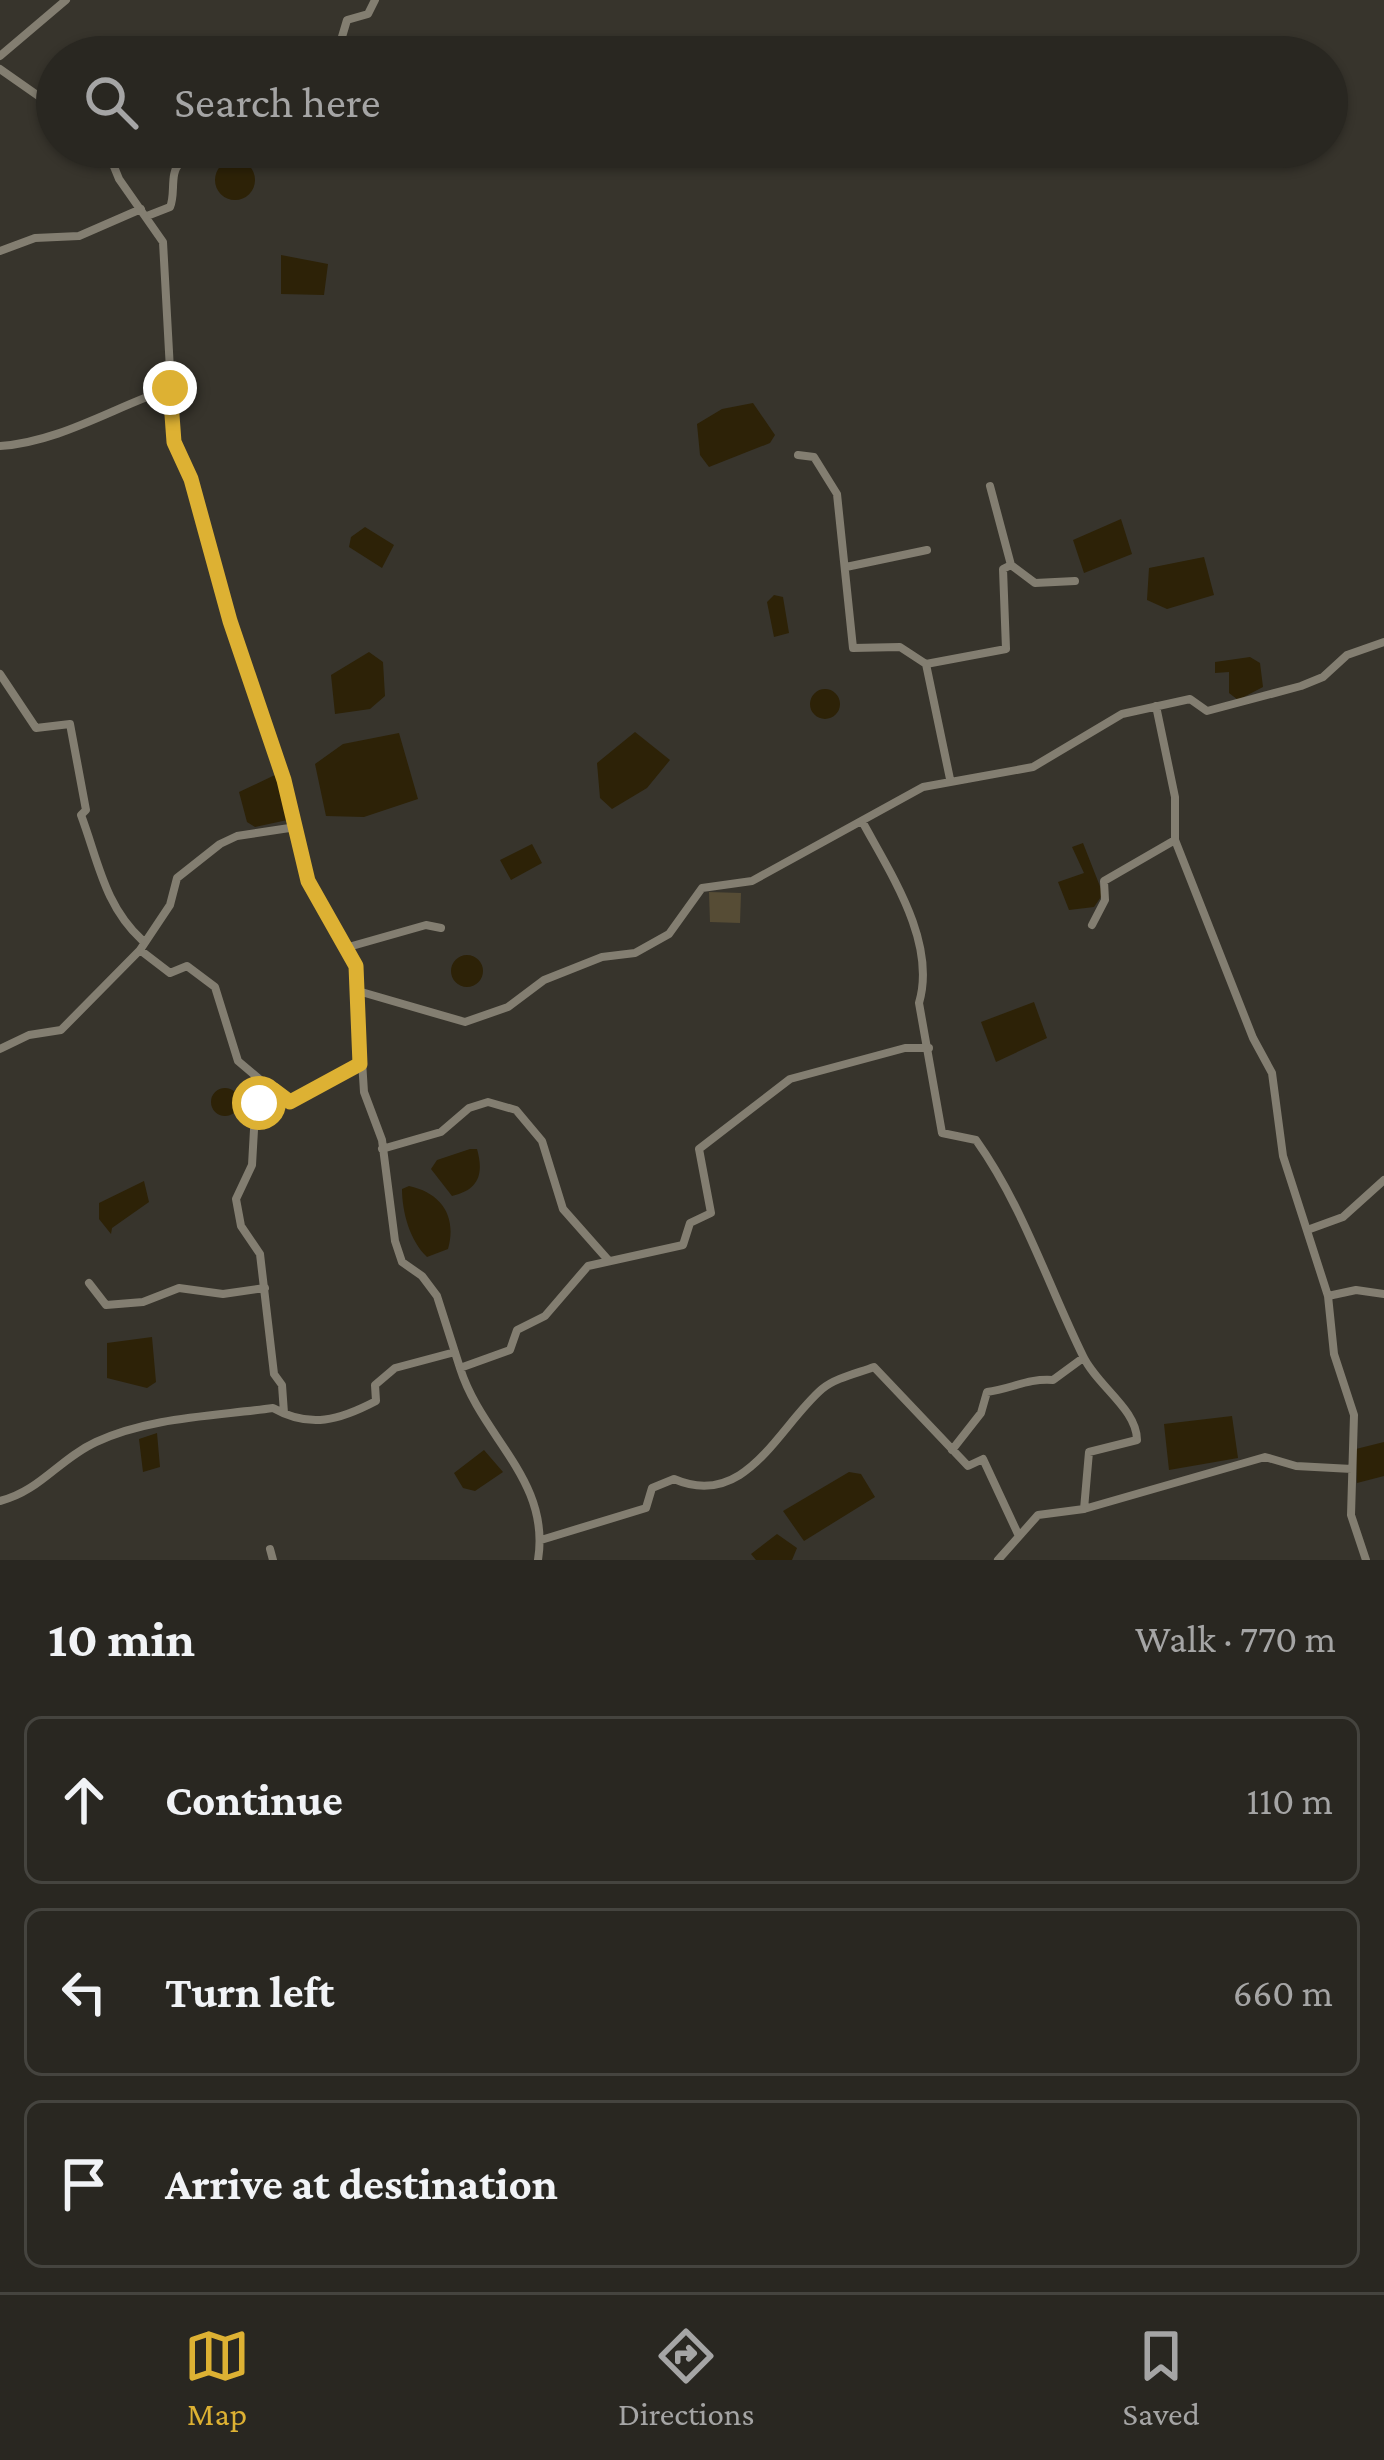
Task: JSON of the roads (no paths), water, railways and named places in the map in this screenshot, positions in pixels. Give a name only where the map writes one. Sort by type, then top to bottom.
[{"type":"street","points":[[0,56],[66,0]]},
{"type":"street","points":[[342,36],[347,20],[368,14],[375,0]]},
{"type":"street","points":[[0,69],[36,94]]},
{"type":"street","points":[[115,168],[163,242],[174,442],[191,479],[308,881],[356,966],[360,1064],[382,1149],[387,1210],[402,1262],[422,1276],[437,1296],[484,1424],[528,1482],[541,1540],[538,1560]]},
{"type":"street","points":[[0,251],[35,238],[80,236],[170,208],[174,174],[180,168]]},
{"type":"street","points":[[0,446],[42,442],[123,403],[170,388]]},
{"type":"street","points":[[798,455],[814,457],[837,494],[853,648],[900,647],[926,664],[1006,649],[1003,569],[1011,565]]},
{"type":"street","points":[[990,486],[1011,565],[1035,583],[1075,581]]},
{"type":"street","points":[[846,567],[927,550]]},
{"type":"street","points":[[358,991],[465,1022],[508,1007],[544,980],[602,957],[635,952],[669,934],[702,888],[752,880],[950,778],[1033,767],[1122,714],[1190,699],[1207,711],[1301,686],[1323,677],[1348,655],[1384,641]]},
{"type":"street","points":[[926,664],[950,778]]},
{"type":"street","points":[[0,674],[36,728],[70,724],[84,785],[86,810],[80,815],[97,873],[121,919],[170,974],[187,966],[215,987],[238,1060],[290,1102],[360,1064]]},
{"type":"street","points":[[1156,706],[1175,797],[1175,840],[1272,1073],[1283,1156],[1328,1296],[1334,1354],[1354,1415],[1351,1515],[1366,1560]]},
{"type":"street","points":[[862,820],[917,937],[925,982],[919,1003],[942,1132],[976,1140],[1012,1191],[1042,1276],[1083,1358],[1137,1422],[1137,1440],[1089,1452],[1084,1509]]},
{"type":"street","points":[[0,1049],[29,1035],[61,1030],[141,945],[170,905],[177,878],[220,844],[237,836],[296,827]]},
{"type":"street","points":[[1092,925],[1105,900],[1104,881],[1175,840]]},
{"type":"street","points":[[345,948],[426,925],[442,928]]},
{"type":"street","points":[[460,1368],[510,1350],[517,1330],[545,1316],[588,1266],[683,1245],[690,1223],[711,1214],[699,1149],[790,1079],[905,1048],[929,1048]]},
{"type":"street","points":[[274,1090],[255,1112],[252,1165],[236,1198],[241,1226],[260,1254],[274,1374],[282,1385],[284,1414]]},
{"type":"street","points":[[382,1149],[441,1132],[469,1108],[488,1102],[516,1110],[542,1141],[563,1208],[608,1261]]},
{"type":"street","points":[[1310,1229],[1343,1217],[1384,1180]]},
{"type":"street","points":[[89,1283],[106,1305],[143,1302],[179,1288],[224,1294],[266,1288]]},
{"type":"street","points":[[1328,1296],[1356,1290],[1384,1294]]},
{"type":"street","points":[[0,1501],[30,1493],[80,1450],[116,1433],[273,1408],[323,1422],[376,1401],[375,1384],[395,1368],[455,1352]]},
{"type":"street","points":[[952,1450],[981,1413],[987,1392],[1013,1389],[1030,1378],[1053,1380],[1083,1358]]},
{"type":"street","points":[[541,1540],[646,1508],[652,1488],[674,1479],[691,1486],[731,1480],[757,1466],[824,1387],[874,1367],[968,1466],[983,1459],[1018,1534]]},
{"type":"street","points":[[998,1560],[1038,1515],[1084,1509],[1265,1457],[1296,1466],[1352,1469]]},
{"type":"street","points":[[270,1549],[273,1560]]}]
